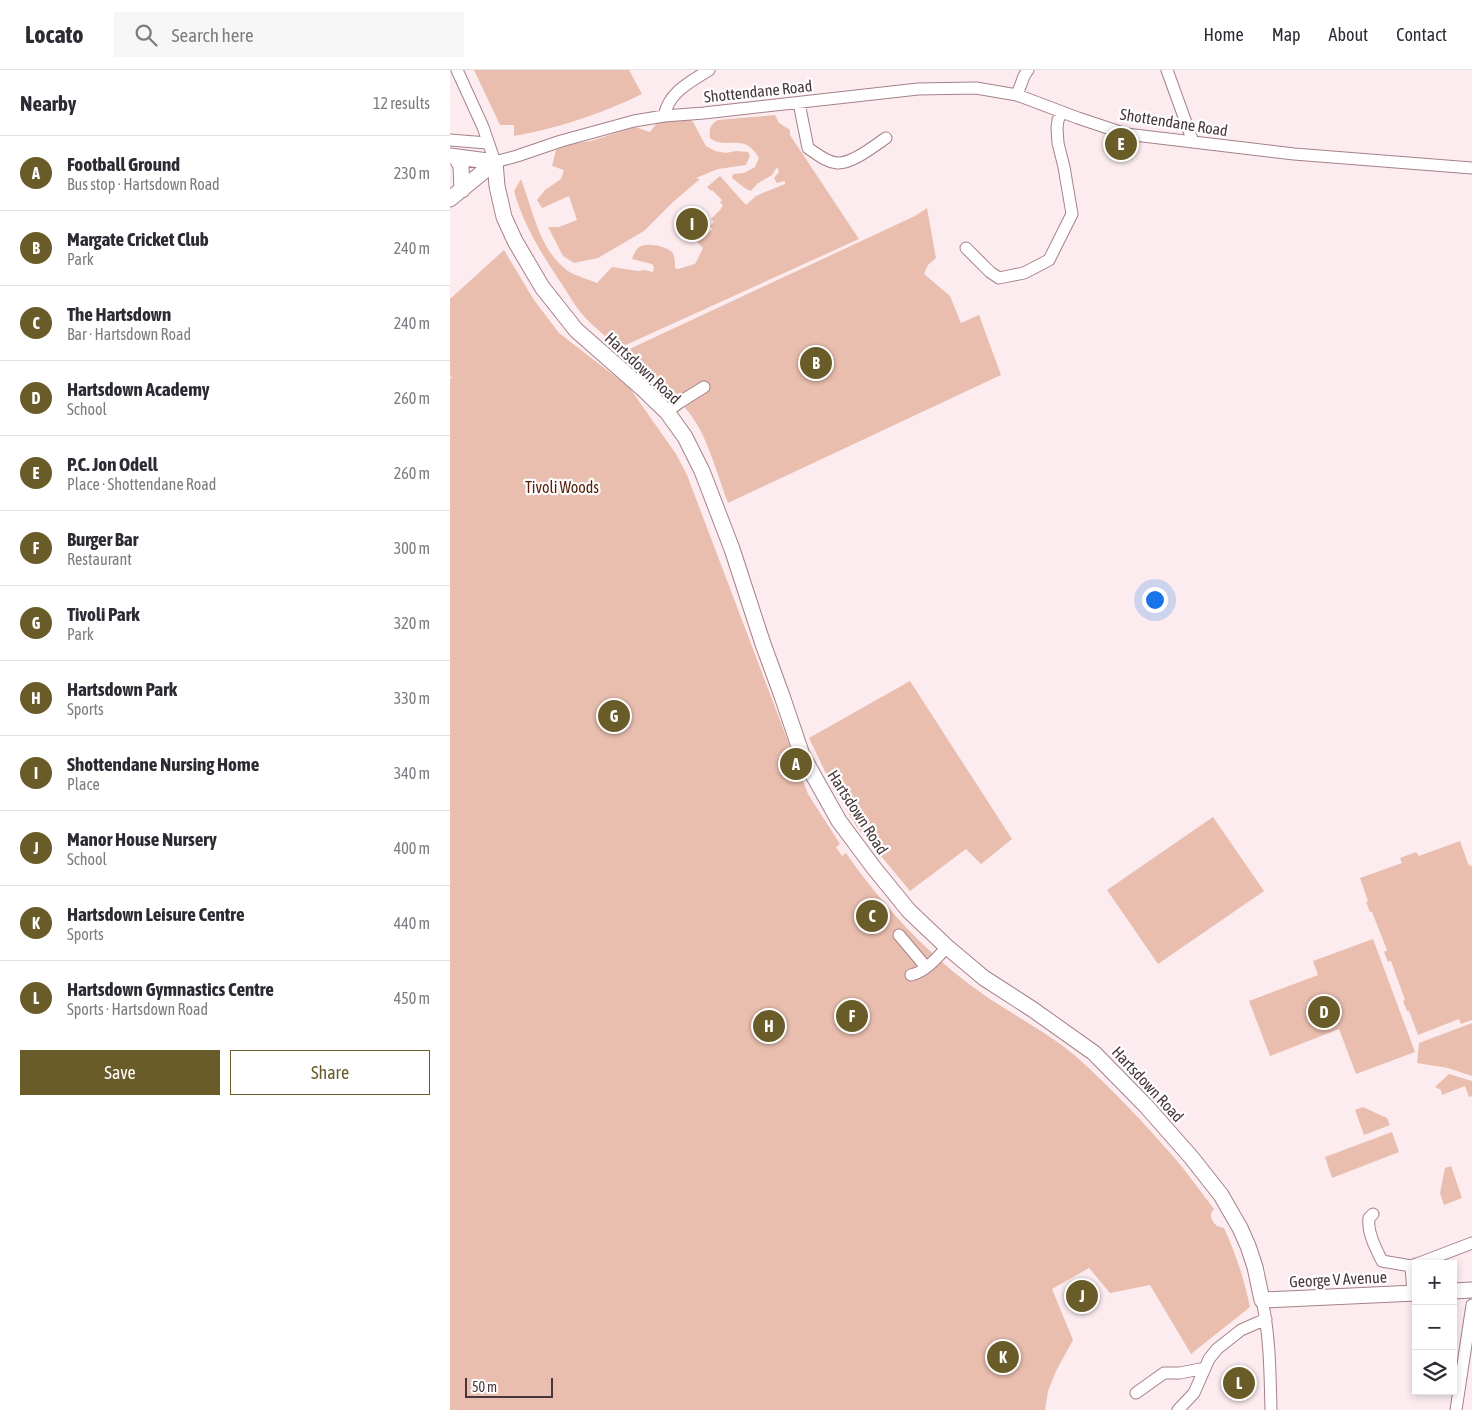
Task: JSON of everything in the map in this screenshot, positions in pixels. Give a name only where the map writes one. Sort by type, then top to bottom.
[{"type":"main road","points":[[453,157],[495,162]]},
{"type":"main road","points":[[453,157],[461,166],[462,190]]},
{"type":"main road","points":[[450,199],[495,162]]},
{"type":"main road","name":"Hartsdown Road","points":[[495,162],[497,186],[504,217],[515,241],[542,287],[576,330],[642,388],[666,412],[685,437],[702,471],[732,549],[802,755],[840,821],[874,868],[909,910],[947,947],[984,978],[1094,1053],[1192,1157],[1221,1195],[1248,1246],[1255,1267],[1262,1300]]},
{"type":"main road","points":[[1457,1291],[1472,1290]]},
{"type":"main road","name":"George V Avenue","points":[[1262,1300],[1412,1293]]},
{"type":"street","points":[[457,70],[483,127],[495,162]]},
{"type":"street","points":[[664,116],[666,106],[672,98],[686,85],[709,70]]},
{"type":"street","points":[[1017,95],[1028,70]]},
{"type":"street","points":[[1167,70],[1193,142]]},
{"type":"street","name":"Shottendane Road","points":[[495,162],[634,121],[664,116],[704,114],[918,89],[976,88],[1017,95],[1126,134],[1294,154],[1472,168]]},
{"type":"street","points":[[798,103],[808,148],[823,159],[836,163],[847,162],[886,138]]},
{"type":"street","points":[[966,248],[990,272],[999,278],[1024,273],[1049,260],[1072,214],[1058,142],[1058,120],[1062,112]]},
{"type":"street","points":[[450,140],[487,143]]},
{"type":"street","points":[[666,412],[704,387]]},
{"type":"street","points":[[899,935],[926,967]]},
{"type":"street","points":[[911,975],[918,974],[938,958],[947,947]]},
{"type":"street","points":[[1374,1214],[1369,1218],[1368,1226],[1382,1261],[1412,1265]]},
{"type":"street","points":[[1428,1260],[1472,1244]]},
{"type":"street","name":"Hartsdown Road","points":[[1262,1300],[1266,1319],[1270,1366],[1271,1410]]},
{"type":"street","points":[[1456,1410],[1472,1305]]},
{"type":"street","points":[[1178,1410],[1194,1393],[1209,1358],[1217,1349],[1241,1330],[1266,1319]]},
{"type":"street","points":[[1136,1392],[1164,1373],[1180,1373],[1205,1368]]},
{"type":"green space","points":[[474,70],[629,70],[642,94],[579,120],[514,136],[514,125],[500,125]]},
{"type":"green space","points":[[775,115],[779,123],[790,130],[790,135],[859,239],[619,348],[579,310],[540,249],[522,215],[514,191],[521,179],[533,216],[544,241],[558,262],[568,271],[597,283],[612,267],[653,272],[654,267],[652,264],[632,259],[638,248],[648,245],[661,247],[672,252],[675,268],[678,269],[695,264],[703,248],[690,235],[698,228],[705,235],[713,229],[710,226],[714,222],[711,219],[723,206],[720,202],[722,200],[707,187],[720,176],[746,205],[756,196],[785,184],[785,181],[777,183],[774,178],[779,172],[777,167],[772,175],[757,184],[751,191],[732,178],[733,174],[744,173],[755,167],[759,158],[747,145],[741,143],[722,143],[710,138],[712,125],[718,120]]},
{"type":"green space","points":[[670,119],[689,119],[693,122],[706,146],[715,151],[726,153],[736,151],[748,152],[750,156],[746,165],[718,169],[696,178],[700,179],[673,202],[644,231],[598,258],[574,263],[563,256],[548,227],[559,227],[577,220],[569,196],[542,208],[537,200],[545,190],[561,179],[564,170],[552,166],[556,150],[635,127],[650,132],[656,124]]},
{"type":"green space","points":[[927,208],[936,258],[928,265],[924,274],[950,296],[961,323],[979,315],[1001,375],[728,503],[700,430],[689,412],[623,352],[915,216]]},
{"type":"green space","name":"Tivoli Woods","points":[[504,250],[534,300],[559,333],[629,387],[676,454],[687,475],[808,794],[840,844],[836,847],[842,856],[846,853],[891,910],[942,962],[980,992],[1056,1041],[1092,1071],[1172,1155],[1214,1209],[1211,1213],[1211,1218],[1217,1226],[1224,1228],[1239,1267],[1250,1307],[1191,1354],[1150,1285],[1110,1293],[1089,1268],[1052,1289],[1073,1340],[1056,1371],[1048,1391],[1045,1410],[450,1410],[450,379],[452,378],[450,375],[450,299]]},
{"type":"green space","points":[[910,681],[1012,839],[981,864],[966,849],[910,891],[857,827],[831,784],[809,738]]},
{"type":"green space","points":[[1213,817],[1264,891],[1158,964],[1107,890]]},
{"type":"green space","points":[[1460,841],[1469,866],[1471,865],[1472,867],[1472,1020],[1461,1024],[1459,1019],[1418,1035],[1403,1001],[1405,1000],[1391,961],[1388,962],[1384,952],[1387,950],[1366,902],[1368,901],[1360,878],[1402,863],[1400,858],[1416,852],[1419,856]]},
{"type":"green space","points":[[1373,939],[1415,1052],[1356,1074],[1339,1029],[1270,1056],[1249,1001],[1318,975],[1313,961]]},
{"type":"green space","points":[[1472,1023],[1472,1076],[1448,1068],[1417,1063],[1419,1043]]},
{"type":"green space","points":[[1449,1074],[1472,1081],[1472,1096],[1469,1097],[1465,1086],[1442,1095],[1441,1090],[1435,1087]]},
{"type":"green space","points":[[1363,1107],[1387,1118],[1390,1125],[1364,1135],[1355,1110]]},
{"type":"green space","points":[[1392,1132],[1399,1152],[1332,1178],[1325,1157]]},
{"type":"green space","points":[[1451,1166],[1462,1198],[1444,1205],[1440,1193],[1445,1168]]},
{"type":"place","name":"P.C. Jon Odell","points":[[1121,144]]},
{"type":"place","name":"Shottendane Nursing Home","points":[[692,224]]},
{"type":"place","name":"Margate Cricket Club","points":[[816,363]]},
{"type":"place","name":"Tivoli Park","points":[[614,716]]},
{"type":"place","name":"Football Ground","points":[[796,764]]},
{"type":"place","name":"The Hartsdown","points":[[872,916]]},
{"type":"place","name":"Hartsdown Academy","points":[[1324,1012]]},
{"type":"place","name":"Burger Bar","points":[[852,1016]]},
{"type":"place","name":"Hartsdown Park","points":[[769,1026]]},
{"type":"place","name":"Manor House Nursery","points":[[1082,1296]]},
{"type":"place","name":"Hartsdown Leisure Centre","points":[[1003,1357]]},
{"type":"place","name":"Hartsdown Gymnastics Centre","points":[[1239,1383]]}]
